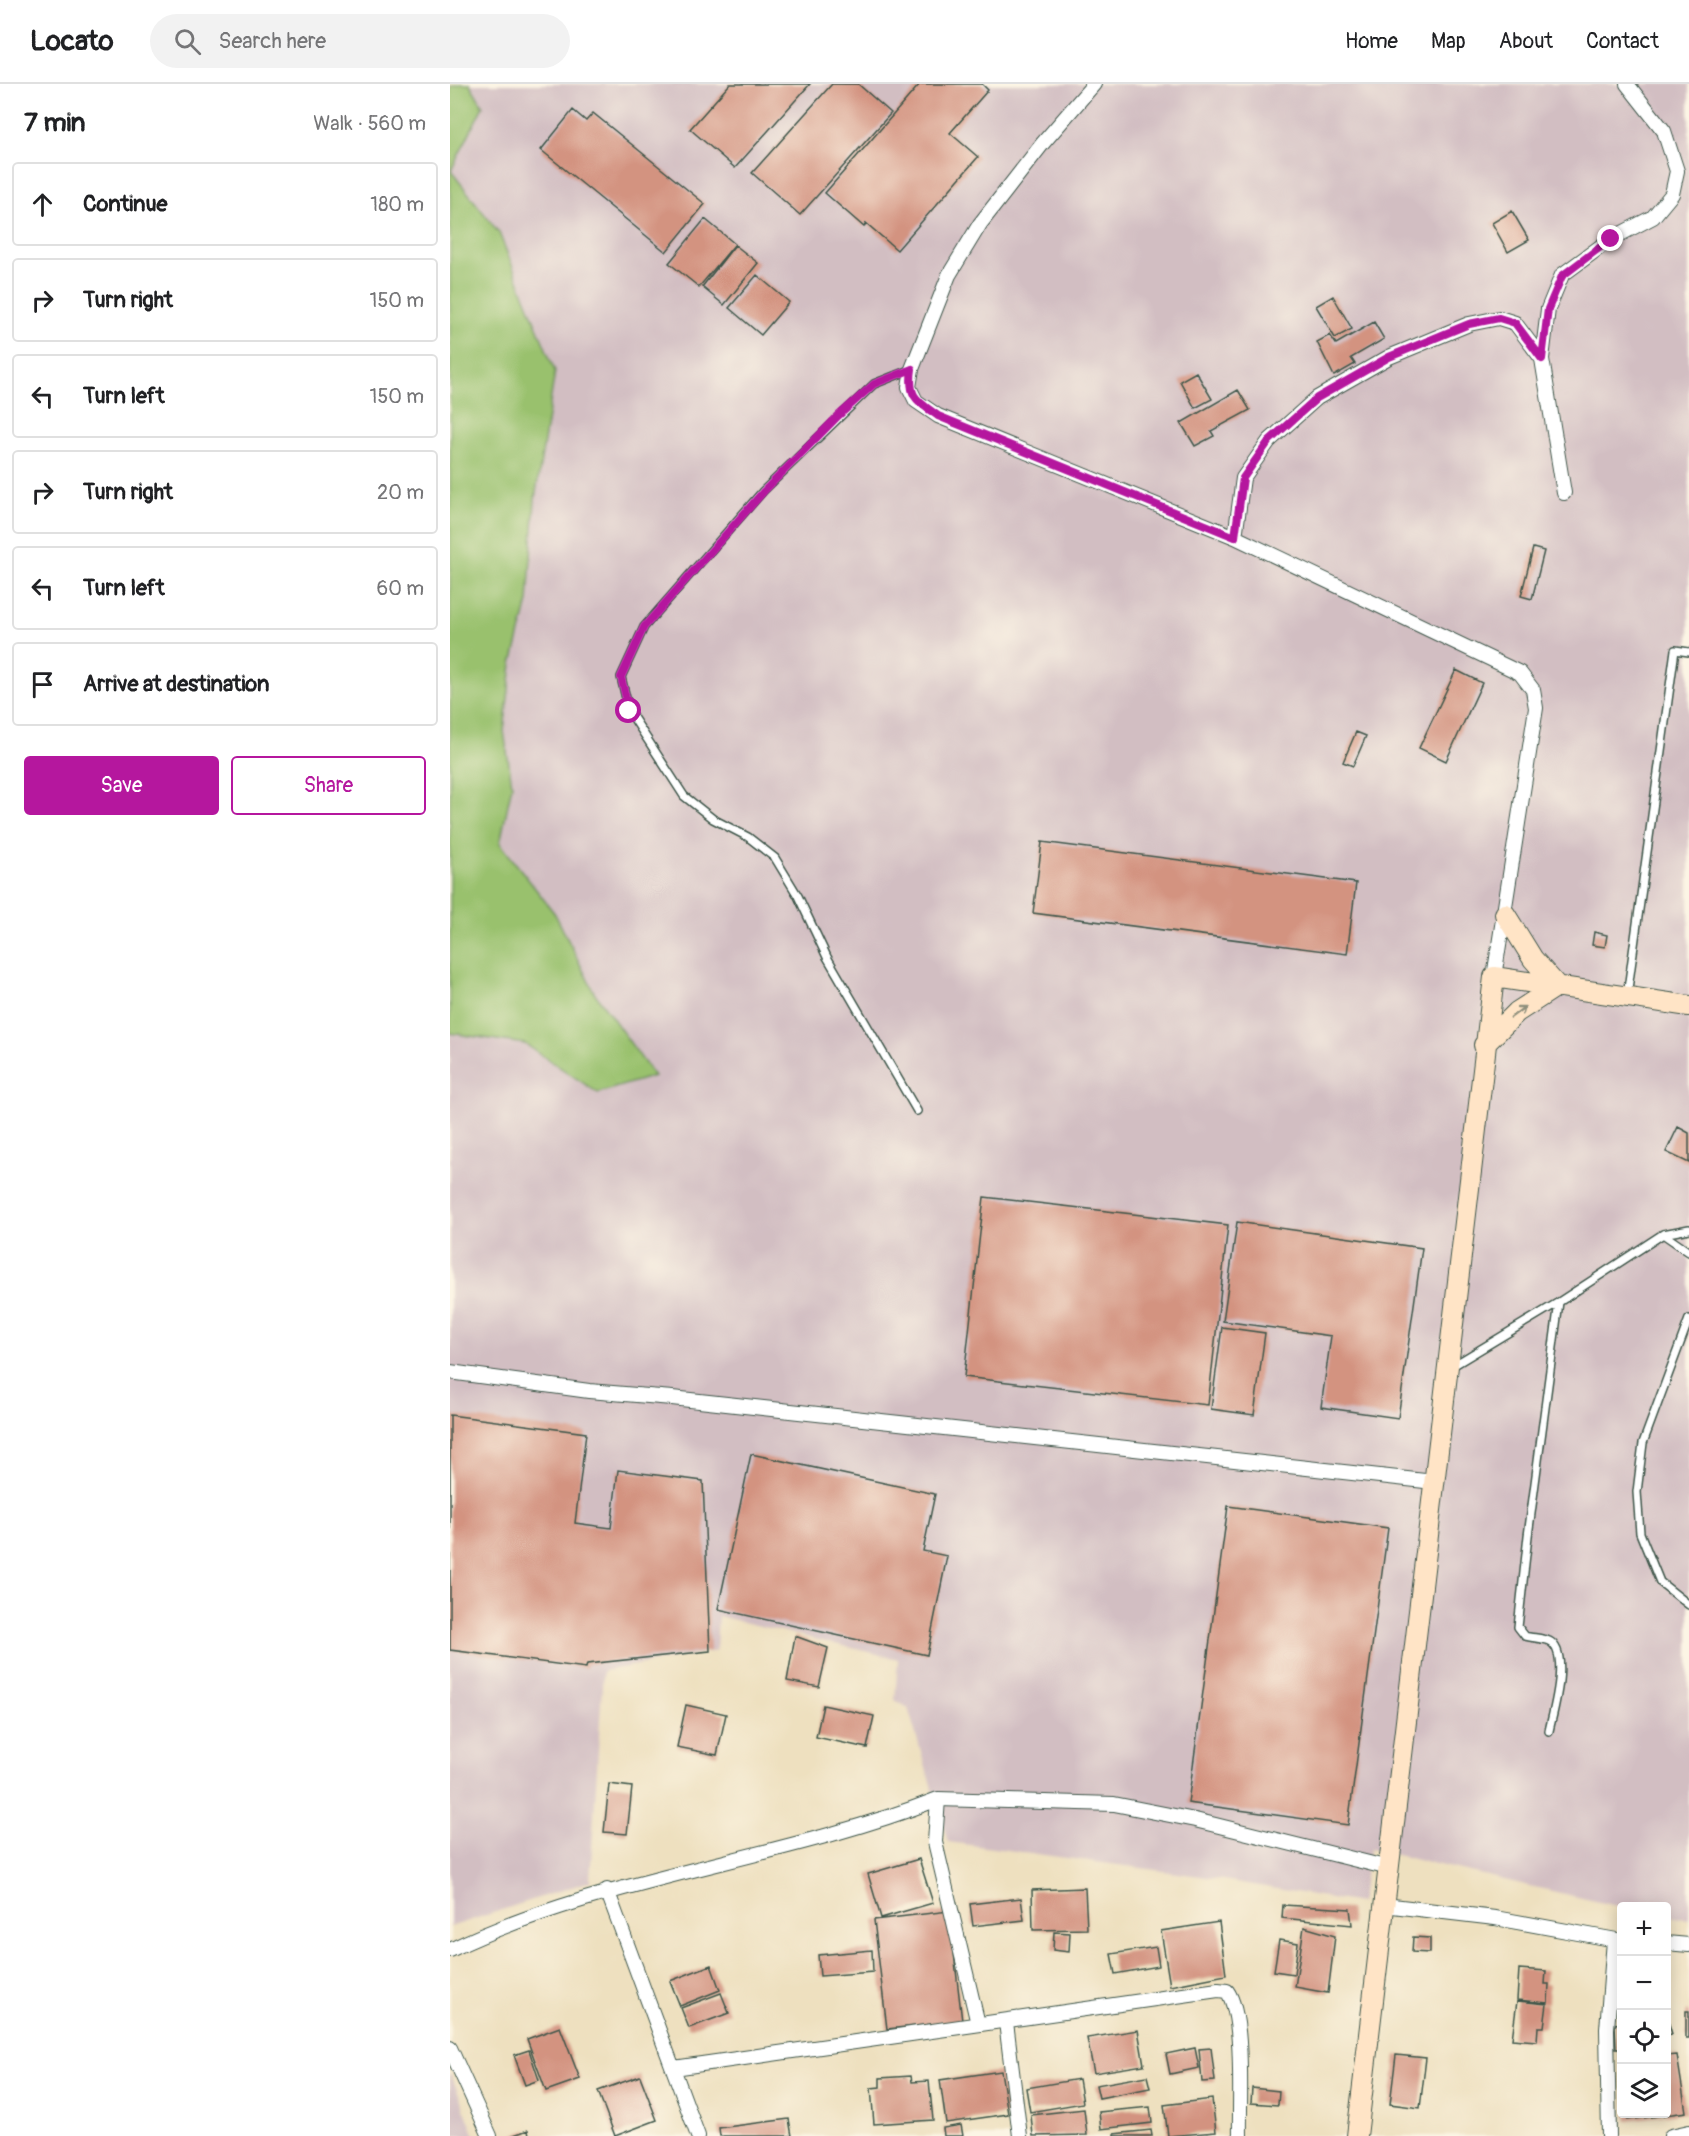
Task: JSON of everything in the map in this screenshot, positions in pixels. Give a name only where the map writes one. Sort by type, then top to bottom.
[{"type":"street","points":[[1094,84],[1043,142],[980,224],[949,275],[912,369],[909,387],[916,400],[938,416],[1235,537],[1520,673],[1533,690],[1536,708],[1484,1045],[1357,2136]]},
{"type":"street","points":[[1564,494],[1542,359],[1548,309],[1562,276],[1611,239],[1653,217],[1672,194],[1677,171],[1664,131],[1627,84]]},
{"type":"street","points":[[1235,537],[1243,478],[1269,441],[1317,398],[1389,357],[1469,324],[1499,318],[1515,323],[1542,359]]},
{"type":"street","points":[[1505,914],[1533,959],[1557,986]]},
{"type":"street","points":[[1494,977],[1689,1006]]},
{"type":"street","points":[[1484,1045],[1517,1012],[1557,986]]},
{"type":"street","points":[[450,1372],[589,1391],[672,1398],[1434,1482]]},
{"type":"street","points":[[450,1950],[482,1935],[607,1890],[886,1820],[938,1800],[1114,1804],[1195,1820],[1389,1868]]},
{"type":"street","points":[[938,1800],[935,1842],[978,2024]]},
{"type":"street","points":[[607,1890],[698,2136]]},
{"type":"street","points":[[1384,1905],[1495,1918],[1617,1940]]},
{"type":"street","points":[[1671,1943],[1689,1945]]},
{"type":"street","points":[[1609,2136],[1607,2030],[1617,1948]]},
{"type":"street","points":[[674,2068],[978,2024],[1006,2022],[1218,1989],[1227,1991],[1234,2001],[1238,2030],[1240,2136]]},
{"type":"street","points":[[1006,2022],[1020,2136]]},
{"type":"street","points":[[450,2048],[490,2136]]},
{"type":"street","points":[[1671,2136],[1689,2132]]},
{"type":"lane","points":[[912,369],[874,384],[764,491],[644,627],[621,677],[629,711],[684,796],[713,819],[748,837],[775,858],[798,896],[827,957],[916,1112]]},
{"type":"lane","points":[[1627,997],[1675,650],[1689,652]]},
{"type":"lane","points":[[1448,1369],[1559,1302],[1663,1234],[1689,1229]]},
{"type":"lane","points":[[1663,1234],[1689,1252]]},
{"type":"lane","points":[[1549,1731],[1560,1673],[1559,1652],[1550,1641],[1525,1636],[1518,1627],[1559,1302]]},
{"type":"lane","points":[[1689,1319],[1643,1443],[1637,1492],[1640,1533],[1660,1582],[1689,1605]]},
{"type":"shaded area","points":[[460,84],[1689,84],[1689,1919],[1671,1917],[1671,1902],[1617,1902],[1617,1906],[1370,1849],[1360,1903],[1200,1876],[948,1842],[908,1708],[895,1700],[898,1659],[718,1616],[716,1651],[603,1671],[590,1881],[450,1927],[450,87]]},
{"type":"shaded area","points":[[450,2072],[475,2136],[450,2136]]},
{"type":"green space","points":[[470,84],[483,106],[451,171],[499,233],[555,371],[535,499],[528,602],[512,664],[504,731],[512,785],[500,843],[555,914],[594,992],[654,1076],[598,1093],[525,1044],[450,1033],[450,87]]},
{"type":"building","points":[[730,84],[810,84],[735,168],[690,129]]},
{"type":"building","points":[[832,84],[858,84],[891,113],[800,215],[752,173]]},
{"type":"building","points":[[920,84],[982,84],[988,90],[950,133],[978,157],[897,250],[866,223],[864,227],[825,193]]},
{"type":"building","points":[[573,110],[586,121],[593,113],[705,204],[666,252],[541,150]]},
{"type":"building","points":[[1512,211],[1529,240],[1508,252],[1492,223]]},
{"type":"building","points":[[705,219],[735,244],[699,287],[669,263]]},
{"type":"building","points":[[735,245],[758,263],[724,305],[702,287]]},
{"type":"building","points":[[757,275],[789,302],[761,335],[729,308]]},
{"type":"building","points":[[1333,296],[1352,329],[1335,338],[1316,306]]},
{"type":"building","points":[[1374,322],[1384,339],[1351,358],[1355,364],[1334,376],[1317,342],[1330,335],[1336,344]]},
{"type":"building","points":[[1196,372],[1212,399],[1195,408],[1180,381]]},
{"type":"building","points":[[1238,390],[1250,410],[1211,431],[1214,436],[1195,446],[1181,423]]},
{"type":"building","points":[[1533,548],[1544,551],[1532,599],[1521,596]]},
{"type":"building","points":[[1456,670],[1482,683],[1446,761],[1419,748]]},
{"type":"building","points":[[1356,732],[1366,736],[1353,766],[1343,762]]},
{"type":"building","points":[[1042,842],[1356,883],[1347,954],[1033,913]]},
{"type":"building","points":[[1594,932],[1607,935],[1605,947],[1592,945]]},
{"type":"building","points":[[1678,1127],[1689,1133],[1689,1163],[1666,1152]]},
{"type":"building","points":[[984,1197],[1228,1225],[1208,1405],[964,1377]]},
{"type":"building","points":[[1237,1222],[1422,1248],[1398,1418],[1321,1407],[1331,1336],[1223,1321]]},
{"type":"building","points":[[1222,1327],[1265,1333],[1254,1415],[1211,1409]]},
{"type":"building","points":[[450,1415],[586,1433],[575,1523],[611,1528],[618,1470],[703,1481],[710,1651],[587,1664],[586,1668],[450,1650]]},
{"type":"building","points":[[751,1454],[935,1494],[923,1551],[947,1556],[927,1655],[718,1609]]},
{"type":"building","points":[[1228,1506],[1388,1528],[1348,1825],[1188,1803]]},
{"type":"building","points":[[795,1636],[828,1648],[819,1687],[787,1681]]},
{"type":"building","points":[[686,1705],[726,1714],[717,1755],[677,1747]]},
{"type":"building","points":[[823,1705],[874,1716],[867,1748],[816,1737]]},
{"type":"building","points":[[609,1784],[632,1787],[627,1834],[604,1832]]},
{"type":"building","points":[[919,1859],[933,1903],[881,1918],[868,1874]]},
{"type":"building","points":[[1085,1888],[1087,1929],[1033,1930],[1032,1890]]},
{"type":"building","points":[[1021,1898],[1024,1920],[973,1926],[970,1904]]},
{"type":"building","points":[[1283,1905],[1350,1909],[1352,1925],[1282,1918]]},
{"type":"building","points":[[949,1911],[962,2021],[887,2029],[874,1920]]},
{"type":"building","points":[[1219,1922],[1226,1975],[1170,1986],[1161,1931]]},
{"type":"building","points":[[1304,1927],[1335,1936],[1328,1993],[1295,1987]]},
{"type":"building","points":[[1054,1932],[1070,1933],[1069,1952],[1053,1950]]},
{"type":"building","points":[[1413,1937],[1430,1938],[1430,1953],[1412,1952]]},
{"type":"building","points":[[1279,1940],[1298,1943],[1294,1974],[1274,1971]]},
{"type":"building","points":[[1156,1947],[1159,1966],[1115,1974],[1111,1954]]},
{"type":"building","points":[[872,1950],[873,1972],[820,1976],[818,1955]]},
{"type":"building","points":[[711,1965],[720,1990],[680,2006],[670,1981]]},
{"type":"building","points":[[1519,1969],[1546,1971],[1545,1984],[1549,1984],[1548,2003],[1517,2000]]},
{"type":"building","points":[[721,1993],[729,2013],[689,2028],[681,2008]]},
{"type":"building","points":[[1517,2001],[1547,2004],[1544,2027],[1538,2027],[1537,2041],[1512,2039]]},
{"type":"building","points":[[1686,2011],[1689,2011],[1689,2038],[1686,2038]]},
{"type":"building","points":[[1615,2024],[1617,2024],[1617,2049],[1616,2049]]},
{"type":"building","points":[[560,2027],[580,2079],[546,2091],[527,2039]]},
{"type":"building","points":[[1138,2030],[1144,2065],[1094,2073],[1087,2038]]},
{"type":"building","points":[[1195,2048],[1199,2068],[1170,2074],[1166,2054]]},
{"type":"building","points":[[1211,2048],[1215,2081],[1202,2082],[1199,2049]]},
{"type":"building","points":[[529,2050],[539,2080],[525,2085],[514,2055]]},
{"type":"building","points":[[1396,2055],[1426,2058],[1420,2108],[1390,2104]]},
{"type":"building","points":[[1677,2055],[1686,2112],[1671,2114],[1671,2064],[1671,2056]]},
{"type":"building","points":[[1001,2071],[1008,2114],[946,2123],[940,2080]]},
{"type":"building","points":[[640,2076],[657,2120],[615,2136],[598,2091]]},
{"type":"building","points":[[911,2076],[912,2082],[929,2081],[933,2120],[874,2124],[871,2088],[880,2087],[880,2078]]},
{"type":"building","points":[[1147,2076],[1150,2088],[1099,2098],[1096,2085]]},
{"type":"building","points":[[1079,2079],[1083,2103],[1030,2112],[1026,2088]]},
{"type":"building","points":[[1252,2088],[1279,2091],[1278,2105],[1251,2103]]},
{"type":"building","points":[[1212,2099],[1216,2132],[1168,2136],[1164,2105]]},
{"type":"building","points":[[1150,2107],[1152,2123],[1101,2129],[1099,2112]]},
{"type":"building","points":[[1084,2109],[1087,2135],[1033,2136],[1031,2115]]},
{"type":"building","points":[[789,2119],[792,2136],[720,2136],[719,2128]]},
{"type":"building","points":[[961,2125],[963,2136],[944,2136],[943,2128]]},
{"type":"building","points":[[528,2130],[529,2136],[511,2136]]},
{"type":"building","points":[[1151,2130],[1152,2136],[1114,2136],[1114,2134]]},
{"type":"route","points":[[629,711],[621,677],[644,627],[764,491],[838,416],[874,384],[912,369],[909,387],[916,400],[938,416],[1235,537],[1243,478],[1269,441],[1317,398],[1389,357],[1469,324],[1499,318],[1515,323],[1542,359],[1548,309],[1562,276],[1611,239]]}]
